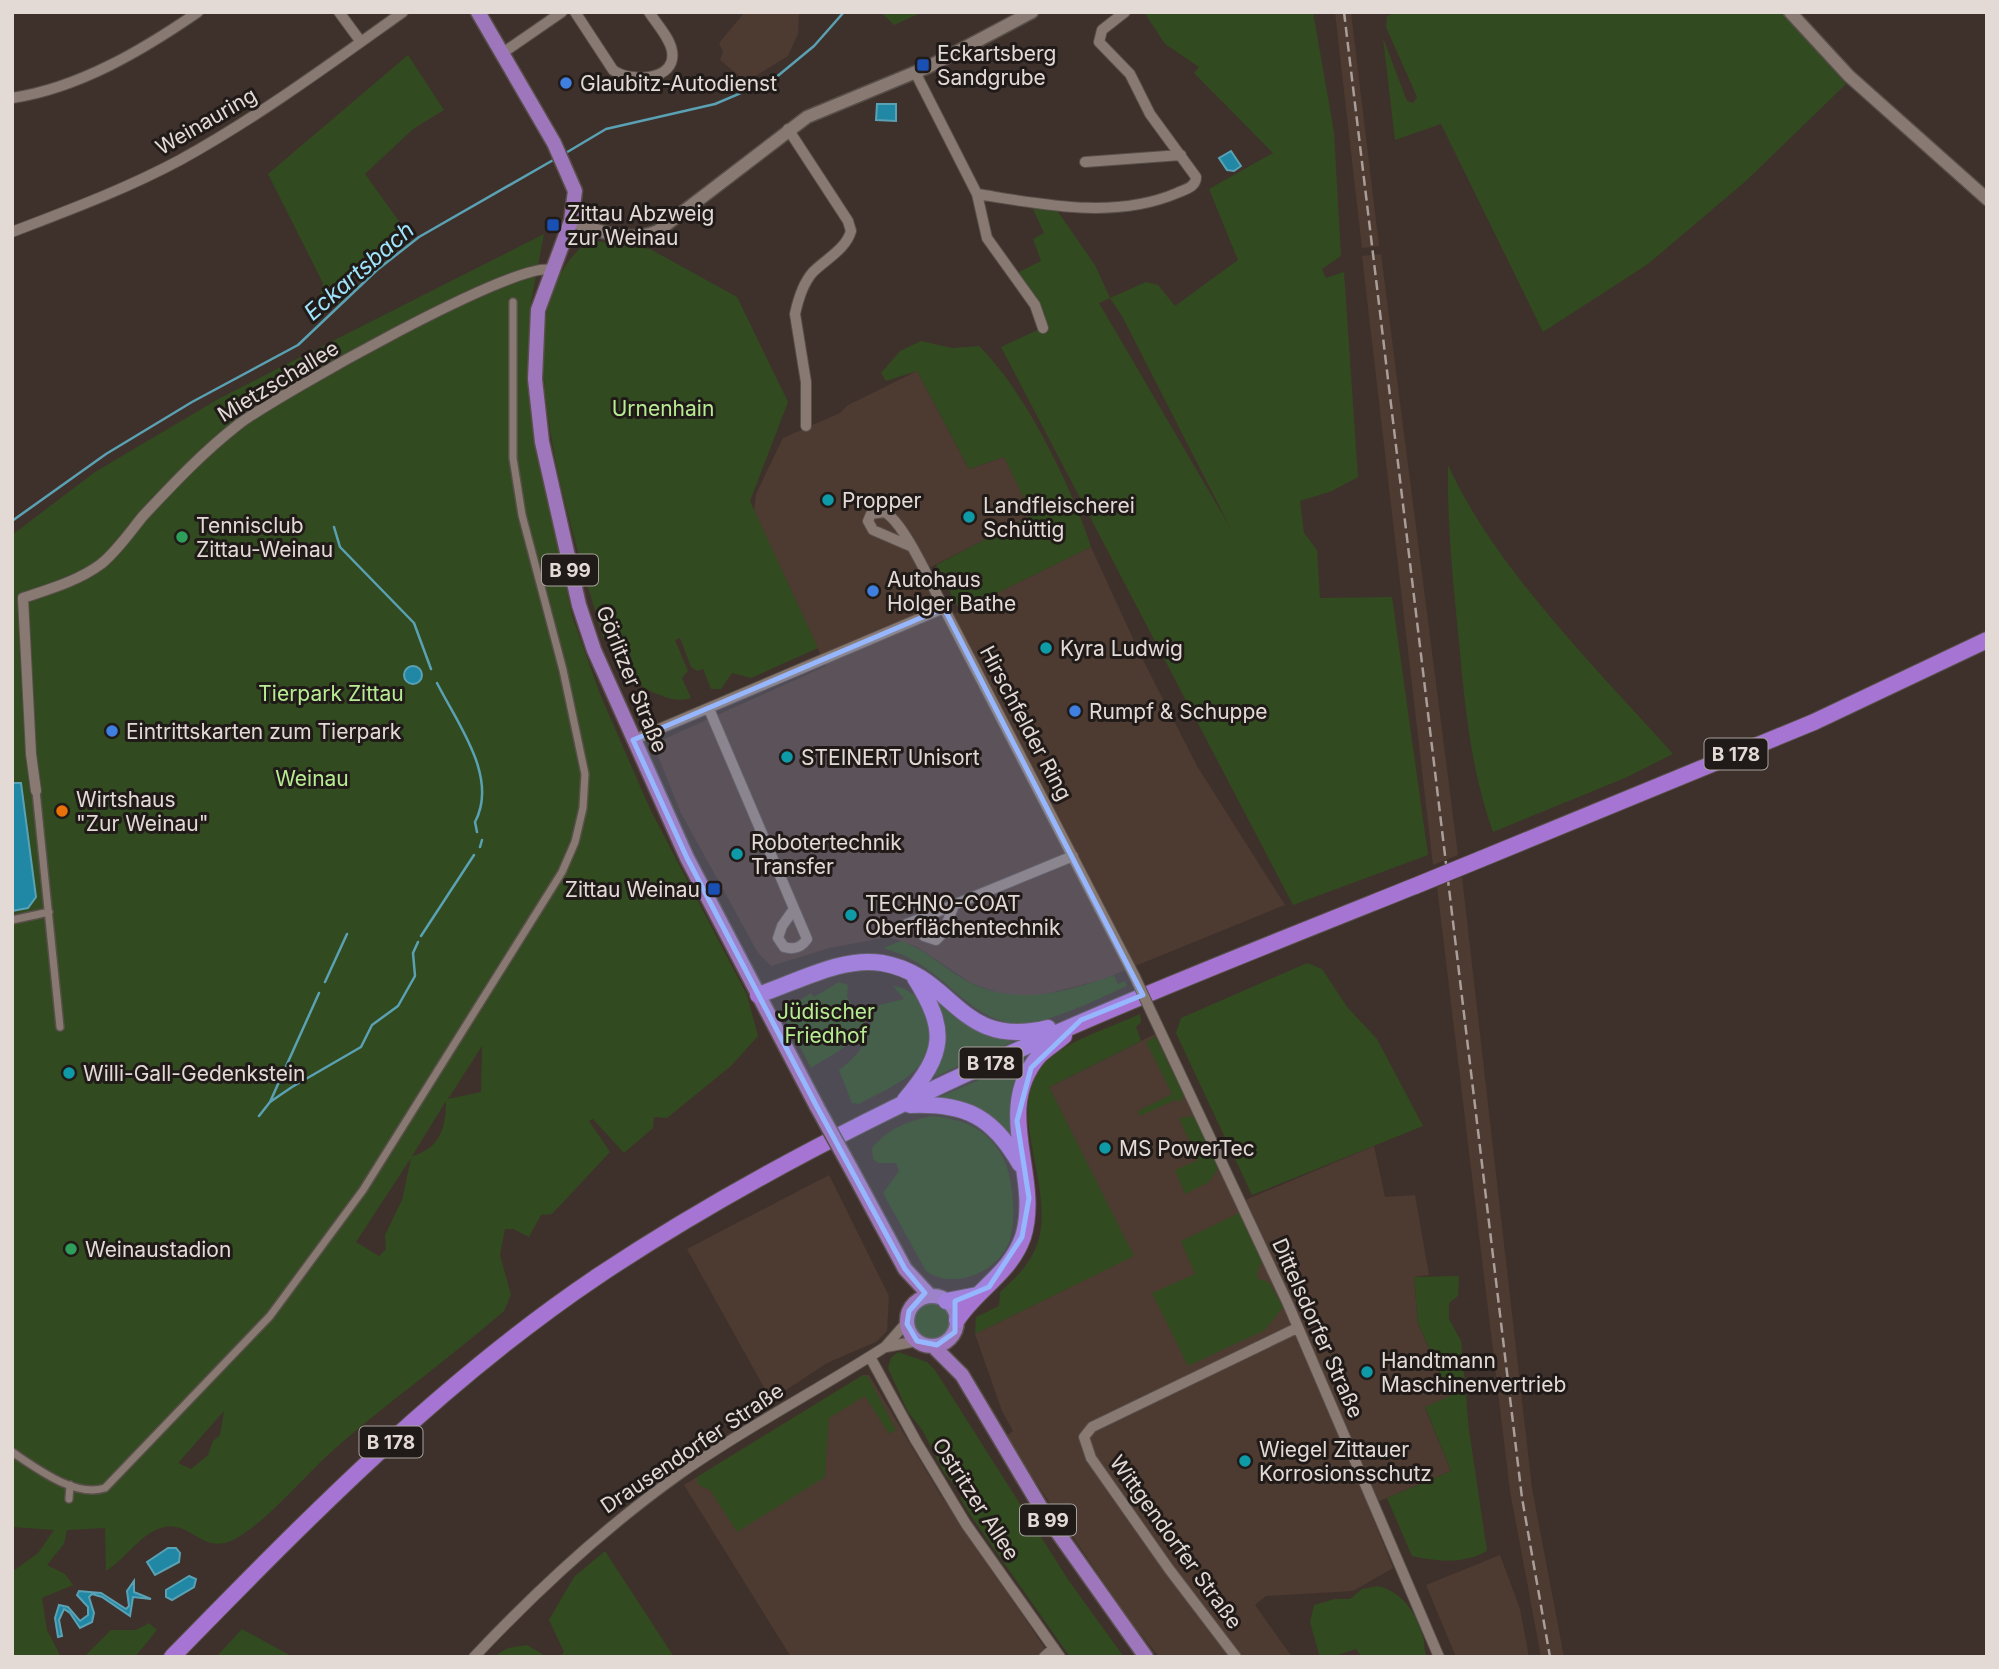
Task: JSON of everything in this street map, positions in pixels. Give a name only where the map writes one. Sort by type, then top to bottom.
[{"type":"highway","name":"B 178","points":[[172,1657],[302,1524],[473,1372],[596,1277],[745,1186],[900,1105],[1081,1020],[1814,722],[1987,640]]},
{"type":"highway","points":[[758,995],[851,964],[881,963],[914,976],[987,1028],[1005,1033],[1029,1033],[1081,1020]]},
{"type":"highway","points":[[900,1105],[924,1078],[936,1056],[940,1037],[937,1016],[914,976]]},
{"type":"highway","points":[[957,1320],[979,1294],[1004,1271],[1017,1250],[1026,1224],[1029,1198],[1017,1121],[1018,1101],[1026,1077],[1041,1054],[1081,1020]]},
{"type":"highway","points":[[900,1105],[939,1104],[982,1117],[1012,1150],[1026,1177]]},
{"type":"highway","points":[[938,1298],[979,1294]]},
{"type":"main road","name":"Görlitzer Straße","points":[[478,12],[504,52],[554,143],[575,191],[572,221],[551,270],[538,310],[535,347],[536,401],[542,442],[579,605],[594,650],[687,858],[758,995]]},
{"type":"main road","name":"B 99","points":[[758,995],[905,1269],[913,1305]]},
{"type":"main road","name":"B 99","points":[[905,1269],[938,1298]]},
{"type":"main road","points":[[938,1298],[954,1309],[957,1320],[951,1337],[933,1346],[917,1341],[907,1322],[913,1305],[938,1298]]},
{"type":"main road","name":"B 99","points":[[951,1337],[962,1376]]},
{"type":"main road","name":"B 99","points":[[933,1346],[962,1376],[1044,1513],[1146,1657]]},
{"type":"street","points":[[12,98],[59,87],[118,60],[161,37],[198,12]]},
{"type":"street","points":[[339,12],[362,42]]},
{"type":"street","name":"Weinauring","points":[[12,232],[103,196],[178,161],[254,117],[403,12]]},
{"type":"street","points":[[504,52],[562,12]]},
{"type":"street","points":[[575,12],[613,70],[621,76],[644,79],[667,69],[672,63],[672,48],[649,12]]},
{"type":"street","points":[[572,221],[619,235],[643,237],[658,231],[788,129],[852,96],[915,72],[1032,12]]},
{"type":"street","points":[[977,194],[1059,207],[1143,203],[1169,197],[1196,183],[1196,177],[1150,114],[1130,74],[1099,42],[1102,30],[1125,12]]},
{"type":"street","points":[[1790,12],[1849,76],[1987,200]]},
{"type":"street","points":[[915,72],[977,194],[987,238],[1035,305],[1044,327]]},
{"type":"street","points":[[788,129],[848,221],[851,231],[846,244],[810,275],[797,303],[795,314],[806,382],[806,426]]},
{"type":"street","points":[[1085,162],[1181,155]]},
{"type":"street","name":"Mietzschallee","points":[[36,792],[31,754],[23,597],[72,581],[102,563],[192,462],[241,422],[310,381],[475,292],[517,274],[542,267],[551,270]]},
{"type":"street","points":[[12,1452],[70,1485],[97,1490],[105,1488],[270,1316],[380,1163],[562,872],[575,842],[583,808],[585,774],[566,681],[522,515],[511,415],[513,302]]},
{"type":"street","name":"Hirschfelder Ring","points":[[910,546],[1135,977]]},
{"type":"street","points":[[634,740],[944,608]]},
{"type":"street","points":[[709,709],[794,909]]},
{"type":"street","points":[[36,792],[61,1027]]},
{"type":"street","points":[[895,929],[1073,856]]},
{"type":"street","points":[[919,919],[924,936],[936,940],[943,933],[954,905]]},
{"type":"street","points":[[12,919],[49,912]]},
{"type":"street","name":"Dittelsdorfer Straße","points":[[1135,977],[1297,1328],[1439,1657]]},
{"type":"street","name":"Drausendorfer Straße","points":[[474,1657],[534,1595],[608,1527],[697,1463],[885,1347],[907,1322]]},
{"type":"street","name":"Wittgendorfer Straße","points":[[1236,1657],[1169,1569],[1086,1449],[1084,1437],[1091,1427],[1297,1328]]},
{"type":"street","name":"Drausendorfer Straße","points":[[885,1347],[917,1341]]},
{"type":"street","name":"Ostritzer Allee","points":[[870,1357],[966,1524],[1057,1653]]},
{"type":"street","points":[[69,1499],[70,1485]]},
{"type":"street","points":[[1044,1657],[1057,1653]]},
{"type":"highlighted area","points":[[944,608],[1143,995],[1081,1020],[1031,1068],[1017,1121],[1029,1198],[1022,1237],[989,1287],[955,1301],[955,1332],[937,1345],[917,1341],[907,1324],[909,1311],[925,1293],[905,1269],[817,1107],[687,858],[633,740]]},
{"type":"shaded area","points":[[745,12],[799,14],[798,34],[788,56],[746,82],[720,60],[723,52],[719,43]]},
{"type":"shaded area","points":[[1335,12],[1351,12],[1379,246],[1362,248]]},
{"type":"shaded area","points":[[1381,254],[1458,855],[1433,865],[1362,256]]},
{"type":"shaded area","points":[[917,371],[969,469],[1004,457],[1033,515],[919,573],[943,619],[1091,547],[1141,656],[1197,766],[1285,905],[1101,980],[1038,996],[1006,996],[971,983],[917,947],[889,937],[829,948],[771,966],[758,953],[681,813],[653,744],[826,666],[754,511],[756,494],[783,438],[840,413],[848,405]]},
{"type":"shaded area","points":[[1462,877],[1532,1488],[1564,1657],[1541,1657],[1510,1491],[1437,887]]},
{"type":"shaded area","points":[[1155,1034],[1236,1204],[1374,1146],[1385,1197],[1415,1195],[1429,1275],[1414,1277],[1418,1323],[1450,1397],[1425,1408],[1451,1471],[1368,1506],[1393,1568],[1353,1591],[1266,1596],[1255,1605],[1292,1657],[1159,1657],[1131,1622],[1005,1437],[1013,1431],[1002,1411],[975,1334],[1133,1256],[1049,1087]]},
{"type":"shaded area","points":[[829,1175],[889,1296],[887,1331],[876,1342],[827,1363],[771,1400],[687,1249]]},
{"type":"shaded area","points":[[863,1375],[869,1375],[940,1494],[1051,1657],[791,1657],[684,1485]]},
{"type":"shaded area","points":[[1500,1555],[1520,1609],[1529,1657],[1456,1657],[1426,1585]]},
{"type":"green space","points":[[881,12],[923,12],[894,25]]},
{"type":"green space","points":[[1144,12],[1313,12],[1334,132],[1341,256],[1322,269],[1326,278],[1344,272],[1358,477],[1332,491],[1300,501],[1304,533],[1317,550],[1320,598],[1392,597],[1428,855],[1293,905],[1001,347],[1046,326],[1033,293],[1015,274],[1041,261],[1033,239],[1044,233],[1032,207],[1056,209],[1095,265],[1110,298],[1146,282],[1158,285],[1175,306],[1238,260],[1209,189],[1273,153],[1194,73],[1199,67],[1165,44]],"holes":[[[1110,298],[1123,318],[1231,529],[1099,303]]]},
{"type":"green space","points":[[1399,12],[1783,12],[1846,84],[1747,180],[1648,264],[1543,332],[1441,124],[1395,140],[1383,38],[1407,101],[1413,103],[1417,97],[1386,27],[1387,16]]},
{"type":"green space","points":[[408,55],[444,110],[413,129],[365,174],[404,228],[318,304],[323,283],[268,174]]},
{"type":"green space","name":"Weinau","points":[[544,234],[531,302],[529,352],[532,415],[572,616],[600,694],[650,809],[747,995],[758,1036],[731,1066],[667,1118],[654,1117],[653,1128],[624,1153],[593,1119],[589,1121],[610,1152],[552,1214],[541,1215],[529,1237],[513,1229],[505,1229],[500,1255],[511,1295],[504,1311],[351,1435],[272,1511],[247,1531],[235,1539],[214,1544],[183,1529],[165,1527],[149,1534],[106,1571],[105,1528],[67,1530],[64,1544],[47,1565],[65,1574],[73,1585],[42,1598],[47,1630],[61,1657],[12,1657],[12,1572],[38,1553],[54,1530],[12,1527],[12,535],[95,472],[220,398]],"holes":[[[482,1046],[481,1092],[448,1099]],[[446,1101],[445,1120],[440,1136],[429,1148],[412,1156]],[[411,1158],[402,1200],[385,1235],[386,1249],[379,1256],[356,1242]],[[224,1411],[220,1435],[213,1441],[208,1455],[191,1469],[178,1463]]]},
{"type":"green space","name":"Urnenhain","points":[[589,240],[650,249],[737,297],[788,402],[750,501],[818,648],[751,678],[732,673],[721,689],[711,689],[703,669],[697,671],[691,667],[680,638],[675,640],[688,671],[682,678],[691,698],[683,700],[650,691],[628,679],[613,645],[603,637],[568,516],[558,470],[544,379],[544,337],[549,301],[556,283],[570,260]]},
{"type":"green space","points":[[921,341],[952,348],[979,346],[996,365],[1045,440],[1072,496],[1091,547],[960,611],[936,565],[1032,515],[1004,457],[969,469],[917,371],[886,381],[881,373],[900,351]]},
{"type":"green space","points":[[1448,465],[1492,541],[1520,579],[1581,653],[1673,754],[1625,778],[1493,832],[1479,786],[1467,715],[1451,554]]},
{"type":"green space","points":[[901,941],[971,983],[1006,994],[1061,991],[1114,975],[1118,984],[1125,981],[1127,986],[1045,1020],[1012,1023],[980,1011],[924,967],[883,948]]},
{"type":"green space","points":[[1307,963],[1322,969],[1347,1007],[1377,1039],[1423,1126],[1252,1195],[1176,1033],[1181,1018]]},
{"type":"green space","name":"Jüdischer Friedhof","points":[[839,982],[848,985],[847,997],[854,1009],[861,1007],[865,1026],[847,1045],[811,1068],[782,1012],[811,993],[814,997]]},
{"type":"green space","points":[[893,986],[908,991],[924,1006],[930,1030],[929,1046],[924,1059],[903,1080],[859,1104],[852,1103],[839,1070],[862,1046],[879,1005],[904,999]]},
{"type":"green space","points":[[934,995],[997,1037],[1013,1042],[934,1077],[941,1060],[945,1031]]},
{"type":"green space","points":[[1140,1014],[1141,1022],[1136,1027],[1141,1041],[1049,1087],[1134,1256],[975,1334],[976,1317],[999,1306],[1000,1292],[1025,1266],[1036,1247],[1041,1224],[1041,1199],[1029,1122],[1029,1098],[1035,1077],[1050,1058],[1070,1045]]},
{"type":"green space","points":[[1155,1036],[1184,1094],[1181,1102],[1175,1100],[1140,1116],[1138,1111],[1172,1094],[1146,1042]]},
{"type":"green space","points":[[1030,1058],[1015,1087],[1011,1107],[1014,1140],[935,1099]]},
{"type":"green space","points":[[931,1116],[967,1124],[981,1131],[1001,1153],[1011,1184],[1013,1219],[1008,1245],[993,1264],[972,1276],[960,1279],[936,1277],[926,1271],[883,1193],[899,1171],[896,1163],[878,1163],[873,1159],[872,1148],[885,1135],[906,1123]]},
{"type":"green space","points":[[1194,1116],[1219,1167],[1209,1182],[1185,1194],[1175,1170],[1198,1160],[1179,1118]]},
{"type":"green space","points":[[1239,1213],[1262,1260],[1258,1279],[1269,1282],[1283,1307],[1265,1330],[1188,1366],[1152,1293],[1195,1274],[1181,1241]]},
{"type":"green space","points":[[1459,1276],[1458,1296],[1449,1303],[1449,1319],[1461,1341],[1469,1430],[1487,1551],[1460,1560],[1431,1560],[1412,1556],[1387,1498],[1451,1471],[1425,1407],[1450,1396],[1418,1323],[1414,1277]]},
{"type":"green space","points":[[931,1301],[944,1307],[950,1320],[944,1333],[931,1339],[918,1333],[912,1320],[918,1307]]},
{"type":"green space","points":[[898,1352],[927,1362],[935,1370],[1069,1581],[1124,1657],[1070,1657],[971,1516],[960,1498],[963,1495],[944,1473],[923,1431],[908,1412],[888,1368],[891,1358]]},
{"type":"green space","points":[[863,1375],[868,1377],[896,1430],[889,1434],[865,1396],[829,1418],[825,1477],[737,1532],[710,1490],[698,1485],[697,1477]]},
{"type":"green space","points":[[605,1551],[674,1657],[560,1657],[564,1652],[549,1620],[574,1577]]},
{"type":"green space","points":[[1378,1586],[1395,1593],[1412,1612],[1420,1628],[1428,1657],[1362,1657],[1356,1649],[1332,1657],[1320,1657],[1310,1622],[1314,1605],[1335,1599],[1350,1599],[1362,1589]]},
{"type":"green space","points":[[149,1623],[157,1630],[135,1657],[84,1657],[111,1630],[136,1630]]},
{"type":"green space","points":[[242,1629],[293,1657],[216,1657]]},
{"type":"green space","points":[[527,1645],[547,1657],[493,1657],[508,1648]]},
{"type":"water","points":[[877,104],[896,104],[896,121],[876,120]]},
{"type":"water","points":[[1231,151],[1241,166],[1234,171],[1227,170],[1219,158]]},
{"type":"water","points":[[409,666],[417,666],[422,675],[420,682],[409,684],[404,679],[404,671]]},
{"type":"water","points":[[12,783],[21,783],[36,897],[28,908],[12,911]]},
{"type":"water","points":[[168,1548],[176,1548],[180,1553],[179,1562],[155,1575],[147,1562]]},
{"type":"water","points":[[189,1576],[196,1579],[194,1587],[172,1600],[166,1597],[166,1590]]},
{"type":"water","points":[[134,1581],[134,1592],[151,1599],[133,1597],[130,1616],[102,1597],[92,1594],[89,1597],[94,1613],[92,1622],[80,1628],[64,1609],[59,1620],[62,1636],[58,1637],[55,1618],[59,1605],[68,1607],[80,1621],[88,1615],[88,1607],[77,1595],[79,1591],[101,1593],[126,1609],[129,1606],[127,1591]]},
{"type":"waterway","name":"Eckartsbach","points":[[564,154],[606,129],[715,104],[774,79],[814,46],[844,12]]},
{"type":"waterway","name":"Eckartsbach","points":[[12,521],[106,454],[192,402],[298,345],[377,270],[419,237],[555,159]]},
{"type":"waterway","points":[[334,527],[340,547],[414,623],[431,669]]},
{"type":"waterway","points":[[437,683],[473,751],[479,769],[482,787],[481,805],[475,822],[477,832]]},
{"type":"waterway","points":[[480,847],[482,840]]},
{"type":"waterway","points":[[421,936],[474,855]]},
{"type":"waterway","points":[[325,982],[347,934]]},
{"type":"waterway","points":[[259,1116],[270,1102],[292,1087],[361,1047],[372,1025],[398,1006],[415,976],[413,953],[418,942]]},
{"type":"waterway","points":[[270,1102],[319,993]]},
{"type":"railway","points":[[1344,12],[1522,1498],[1550,1657]]},
{"type":"place","name":"Eckartsberg Sandgrube","points":[[923,65]]},
{"type":"place","name":"Glaubitz-Autodienst","points":[[566,83]]},
{"type":"place","name":"Zittau Abzweig zur Weinau","points":[[553,225]]},
{"type":"place","name":"Propper","points":[[828,500]]},
{"type":"place","name":"Landfleischerei Schüttig","points":[[969,517]]},
{"type":"place","name":"Tennisclub Zittau-Weinau","points":[[182,537]]},
{"type":"place","name":"Autohaus Holger Bathe","points":[[873,591]]},
{"type":"place","name":"Kyra Ludwig","points":[[1046,648]]},
{"type":"place","name":"Rumpf & Schuppe","points":[[1075,711]]},
{"type":"place","name":"Eintrittskarten zum Tierpark","points":[[112,731]]},
{"type":"place","name":"STEINERT Unisort","points":[[787,757]]},
{"type":"place","name":"Wirtshaus \"Zur Weinau\"","points":[[62,811]]},
{"type":"place","name":"Robotertechnik Transfer","points":[[737,854]]},
{"type":"place","name":"Zittau Weinau","points":[[714,889]]},
{"type":"place","name":"TECHNO-COAT Oberflächentechnik","points":[[851,915]]},
{"type":"place","name":"Willi-Gall-Gedenkstein","points":[[69,1073]]},
{"type":"place","name":"MS PowerTec","points":[[1105,1148]]},
{"type":"place","name":"Weinaustadion","points":[[71,1249]]},
{"type":"place","name":"Handtmann Maschinenvertrieb","points":[[1367,1372]]},
{"type":"place","name":"Wiegel Zittauer Korrosionsschutz","points":[[1245,1461]]},
{"type":"park label","name":"Tierpark Zittau","points":[[331,693]]}]
